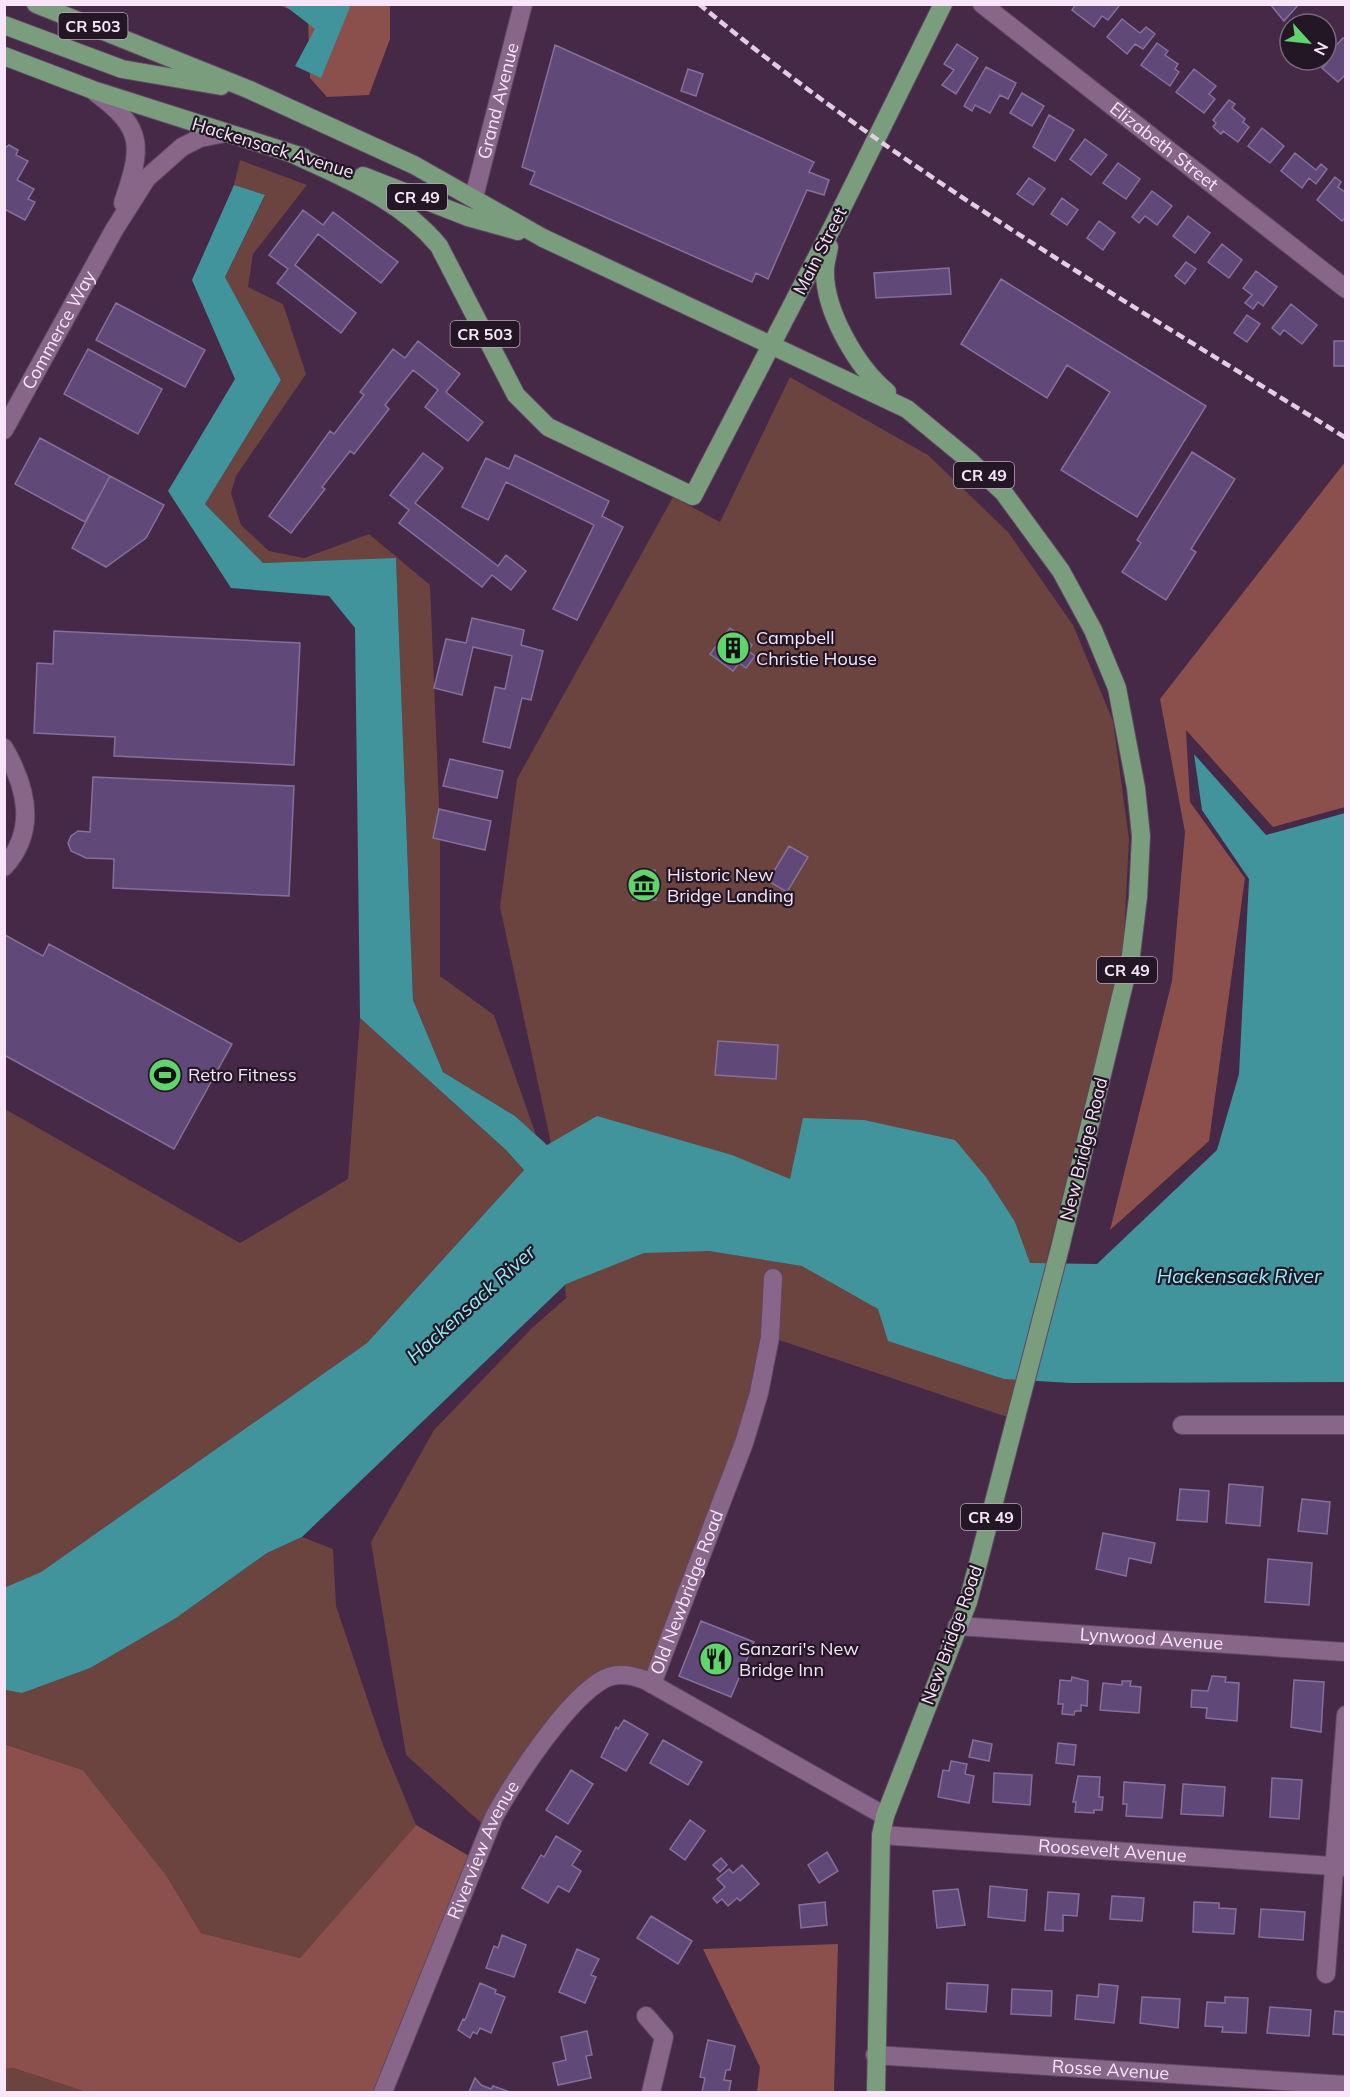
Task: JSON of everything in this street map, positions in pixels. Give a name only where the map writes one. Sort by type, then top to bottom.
[{"type":"main road","name":"Hackensack Avenue","points":[[36,4],[250,90],[414,165],[543,238],[771,344]]},
{"type":"main road","name":"Main Street","points":[[293,154],[378,195],[423,227],[440,246],[516,395],[548,427],[693,496],[834,226],[943,4]]},
{"type":"main road","points":[[4,26],[122,69],[250,90]]},
{"type":"main road","name":"Hackensack Avenue","points":[[4,56],[93,90],[352,171],[468,217],[543,238]]},
{"type":"main road","points":[[834,226],[825,270],[830,300],[856,358],[875,382],[907,409]]},
{"type":"main road","name":"New Bridge Road","points":[[771,344],[907,409],[970,461],[1004,493],[1061,571],[1094,630],[1117,688],[1128,740],[1141,836],[1138,897],[1131,955],[983,1548],[968,1602],[885,1816],[881,1835],[876,2092]]},
{"type":"street","name":"Grand Avenue","points":[[474,197],[523,4]]},
{"type":"street","name":"Elizabeth Street","points":[[982,4],[1346,289]]},
{"type":"street","name":"Commerce Way","points":[[93,90],[121,111],[131,124],[137,144],[133,174],[114,230]]},
{"type":"street","name":"Commerce Way","points":[[4,430],[114,230],[147,178],[182,147],[200,138],[225,133]]},
{"type":"street","points":[[4,748],[18,773],[25,793],[26,814],[17,849],[4,867]]},
{"type":"street","name":"Old Newbridge Road","points":[[773,1278],[770,1337],[759,1393],[744,1443],[652,1684],[885,1816]]},
{"type":"street","points":[[1182,1425],[1346,1425]]},
{"type":"street","name":"Lynwood Avenue","points":[[957,1626],[1346,1652]]},
{"type":"street","name":"Riverview Avenue","points":[[383,2092],[494,1817],[515,1779],[550,1732],[590,1688],[606,1678],[629,1674],[652,1684]]},
{"type":"street","points":[[1326,1974],[1340,1867],[1346,1715]]},
{"type":"street","name":"Roosevelt Avenue","points":[[881,1835],[1340,1867]]},
{"type":"street","points":[[646,2016],[664,2037],[651,2092]]},
{"type":"street","name":"Rosse Avenue","points":[[875,2055],[1346,2085]]},
{"type":"shaded area","points":[[279,5],[390,5],[390,39],[369,95],[327,97],[310,78],[308,17]]},
{"type":"shaded area","points":[[240,160],[307,185],[253,254],[248,287],[283,304],[306,374],[236,476],[231,493],[241,525],[269,551],[304,558],[369,534],[430,585],[440,829],[440,976],[494,1015],[536,1135],[515,1116],[443,1072],[413,1000],[396,559],[263,563],[205,504],[281,380],[225,277],[265,196],[234,185]]},
{"type":"shaded area","points":[[790,377],[928,455],[1008,532],[1073,625],[1113,721],[1129,839],[1123,956],[1007,1417],[770,1337],[759,1393],[652,1684],[629,1674],[590,1688],[489,1830],[406,1755],[371,1542],[434,1430],[532,1328],[566,1298],[555,1162],[500,907],[517,779],[673,497],[720,522]]},
{"type":"shaded area","points":[[1345,462],[1345,807],[1273,827],[1186,730],[1190,802],[1245,878],[1209,1141],[1110,1230],[1172,981],[1185,832],[1160,699]]},
{"type":"shaded area","points":[[360,1018],[506,1150],[524,1170],[367,1343],[41,1572],[5,1588],[5,1109],[240,1243],[348,1179]]},
{"type":"shaded area","points":[[302,1537],[333,1549],[336,1606],[383,1745],[416,1825],[300,1958],[201,1933],[166,1875],[83,1770],[5,1744],[4,1690],[22,1693],[176,1618],[267,1553]]},
{"type":"shaded area","points":[[4,1744],[83,1770],[166,1875],[201,1933],[300,1958],[416,1825],[476,1860],[383,2092],[86,2092],[13,2068],[5,2069]]},
{"type":"shaded area","points":[[838,1944],[834,2092],[757,2092],[760,2067],[703,1949]]},
{"type":"shaded area","points":[[13,2068],[86,2092],[5,2092],[4,2069]]},
{"type":"water","points":[[346,4],[350,7],[321,78],[295,66],[315,29],[284,5]]},
{"type":"water","name":"Hackensack River","points":[[234,185],[265,195],[225,277],[281,380],[205,504],[263,563],[396,558],[413,1000],[443,1072],[515,1116],[547,1145],[597,1116],[732,1155],[790,1179],[803,1118],[864,1120],[955,1140],[986,1177],[1015,1222],[1030,1263],[1097,1264],[1217,1150],[1239,1074],[1249,879],[1202,810],[1194,754],[1266,835],[1345,813],[1345,1382],[1071,1383],[1004,1379],[888,1341],[878,1309],[802,1266],[709,1251],[644,1253],[566,1284],[302,1537],[267,1553],[176,1618],[90,1668],[22,1693],[5,1690],[4,1588],[41,1572],[367,1343],[524,1170],[506,1150],[360,1018],[355,628],[329,596],[231,588],[168,491],[235,379],[192,280]]},
{"type":"building","points":[[1076,4],[1117,4],[1119,6],[1108,20],[1102,16],[1094,27],[1072,10]]},
{"type":"building","points":[[1270,4],[1299,4],[1292,12],[1278,14]]},
{"type":"building","points":[[1122,19],[1140,33],[1146,27],[1155,34],[1143,49],[1135,44],[1127,54],[1107,37]]},
{"type":"building","points":[[1343,38],[1346,40],[1346,74],[1338,82],[1327,72],[1338,72],[1338,43]]},
{"type":"building","points":[[1157,43],[1168,51],[1165,55],[1178,64],[1175,69],[1179,72],[1170,86],[1141,65]]},
{"type":"building","points":[[957,44],[978,58],[956,94],[942,85],[954,70],[944,64]]},
{"type":"building","points":[[555,45],[814,162],[809,172],[829,180],[824,195],[807,190],[768,279],[756,273],[752,282],[530,184],[535,172],[522,167]]},
{"type":"building","points":[[986,67],[1016,83],[1008,99],[1000,95],[990,113],[975,105],[972,111],[964,106]]},
{"type":"building","points":[[688,69],[703,74],[696,96],[681,91]]},
{"type":"building","points":[[1194,69],[1216,86],[1209,94],[1215,99],[1204,113],[1176,92]]},
{"type":"building","points":[[1022,93],[1044,106],[1032,126],[1010,113]]},
{"type":"building","points":[[1229,100],[1235,104],[1232,108],[1245,119],[1243,122],[1249,127],[1238,142],[1223,131],[1221,134],[1213,127],[1216,123],[1213,120]]},
{"type":"building","points":[[1049,115],[1074,130],[1055,161],[1033,147]]},
{"type":"building","points":[[1262,128],[1284,146],[1270,163],[1248,146]]},
{"type":"building","points":[[1085,139],[1107,155],[1091,175],[1070,159]]},
{"type":"building","points":[[9,145],[18,150],[16,155],[28,161],[17,180],[34,189],[28,199],[35,202],[25,220],[4,209],[4,149]]},
{"type":"building","points":[[1295,153],[1316,170],[1321,164],[1327,169],[1316,184],[1309,178],[1302,188],[1281,171]]},
{"type":"building","points":[[1118,163],[1140,179],[1126,199],[1103,183]]},
{"type":"building","points":[[1335,177],[1341,182],[1338,187],[1346,193],[1346,217],[1342,221],[1317,200]]},
{"type":"building","points":[[1029,178],[1045,189],[1033,205],[1017,194]]},
{"type":"building","points":[[1152,191],[1172,206],[1157,225],[1145,216],[1139,223],[1132,217]]},
{"type":"building","points":[[1062,198],[1078,210],[1067,225],[1051,214]]},
{"type":"building","points":[[303,210],[323,225],[333,212],[398,262],[381,283],[318,234],[295,265],[356,313],[341,333],[277,283],[288,269],[269,255]]},
{"type":"building","points":[[1188,216],[1210,233],[1195,253],[1173,236]]},
{"type":"building","points":[[1099,221],[1115,233],[1103,250],[1087,238]]},
{"type":"building","points":[[1222,244],[1242,260],[1229,278],[1208,262]]},
{"type":"building","points":[[1186,262],[1196,269],[1185,284],[1175,276]]},
{"type":"building","points":[[949,268],[951,294],[876,298],[874,273]]},
{"type":"building","points":[[1256,271],[1277,287],[1263,306],[1258,302],[1253,309],[1245,303],[1252,295],[1243,288]]},
{"type":"building","points":[[1001,279],[1206,406],[1137,517],[1061,470],[1110,392],[1067,365],[1047,398],[961,344]]},
{"type":"building","points":[[116,303],[205,350],[185,387],[96,340]]},
{"type":"building","points":[[1291,304],[1317,325],[1302,344],[1284,330],[1280,335],[1272,328]]},
{"type":"building","points":[[1247,315],[1260,324],[1247,342],[1234,333]]},
{"type":"building","points":[[418,341],[460,374],[446,392],[483,422],[468,441],[425,407],[438,390],[413,370],[385,405],[389,409],[354,454],[350,451],[322,487],[325,489],[291,533],[269,516],[330,431],[334,434],[364,395],[360,392],[393,349],[405,358]]},
{"type":"building","points":[[1334,341],[1346,341],[1346,366],[1334,366]]},
{"type":"building","points":[[88,349],[162,389],[138,434],[64,394]]},
{"type":"building","points":[[40,438],[110,476],[85,522],[15,484]]},
{"type":"building","points":[[1192,452],[1235,479],[1191,549],[1196,552],[1166,600],[1122,572],[1141,543],[1137,540]]},
{"type":"building","points":[[423,453],[443,468],[415,503],[498,566],[506,555],[526,571],[511,590],[492,575],[482,587],[399,523],[409,510],[390,495]]},
{"type":"building","points":[[515,455],[609,501],[602,516],[623,527],[577,620],[553,609],[594,525],[506,482],[488,520],[462,507],[486,458],[509,469]]},
{"type":"building","points":[[110,476],[164,505],[146,538],[106,567],[72,548]]},
{"type":"building","points":[[472,618],[524,630],[521,645],[543,651],[531,700],[522,698],[510,748],[483,742],[495,687],[505,689],[512,656],[473,647],[462,695],[434,688],[446,639],[466,643]]},
{"type":"building","name":"Campbell Christie House","points":[[730,628],[752,645],[748,651],[755,656],[746,668],[739,663],[733,671],[710,654]]},
{"type":"building","points":[[54,631],[300,643],[294,765],[114,756],[115,737],[34,733],[37,663],[53,664]]},
{"type":"building","points":[[450,759],[503,771],[497,798],[443,786]]},
{"type":"building","points":[[93,777],[294,786],[289,896],[113,888],[114,859],[86,858],[71,851],[68,843],[71,836],[78,831],[90,832]]},
{"type":"building","points":[[439,809],[491,821],[485,850],[433,838]]},
{"type":"building","points":[[789,846],[808,857],[787,892],[768,881]]},
{"type":"building","name":"Historic New Bridge Landing","points":[[655,870],[656,900],[633,900],[633,871]]},
{"type":"building","points":[[5,935],[43,956],[49,944],[232,1044],[174,1149],[4,1055]]},
{"type":"building","points":[[718,1041],[778,1045],[776,1079],[715,1075]]},
{"type":"building","points":[[1229,1484],[1263,1487],[1260,1526],[1226,1523]]},
{"type":"building","points":[[1180,1489],[1209,1491],[1207,1522],[1177,1520]]},
{"type":"building","points":[[1302,1499],[1330,1502],[1327,1534],[1298,1531]]},
{"type":"building","points":[[1103,1533],[1155,1543],[1151,1563],[1129,1558],[1126,1576],[1096,1569]]},
{"type":"building","points":[[1268,1559],[1312,1563],[1309,1605],[1265,1602]]},
{"type":"building","name":"Sanzari's New Bridge Inn","points":[[701,1621],[754,1642],[731,1697],[679,1676]]},
{"type":"building","points":[[1212,1676],[1226,1677],[1225,1682],[1239,1683],[1237,1721],[1206,1718],[1207,1708],[1191,1707],[1192,1690],[1208,1691]]},
{"type":"building","points":[[1072,1677],[1088,1681],[1087,1706],[1081,1705],[1081,1711],[1075,1711],[1074,1715],[1062,1714],[1063,1704],[1058,1704],[1060,1680],[1071,1681]]},
{"type":"building","points":[[1294,1680],[1324,1682],[1321,1732],[1291,1727]]},
{"type":"building","points":[[1122,1681],[1131,1681],[1130,1686],[1141,1687],[1139,1713],[1100,1710],[1103,1683],[1122,1685]]},
{"type":"building","points":[[624,1720],[648,1734],[626,1771],[601,1757],[616,1727],[618,1729]]},
{"type":"building","points":[[663,1740],[702,1762],[688,1785],[650,1763]]},
{"type":"building","points":[[973,1740],[992,1744],[989,1761],[969,1757]]},
{"type":"building","points":[[1058,1743],[1076,1745],[1074,1765],[1056,1763]]},
{"type":"building","points":[[951,1761],[967,1764],[965,1774],[974,1776],[969,1803],[938,1797],[943,1770],[949,1771]]},
{"type":"building","points":[[571,1770],[593,1784],[568,1824],[546,1810]]},
{"type":"building","points":[[994,1773],[1032,1775],[1030,1805],[993,1802]]},
{"type":"building","points":[[1078,1776],[1100,1777],[1099,1797],[1103,1797],[1102,1810],[1094,1810],[1094,1813],[1075,1812],[1076,1802],[1073,1802]]},
{"type":"building","points":[[1272,1778],[1302,1780],[1299,1819],[1270,1817]]},
{"type":"building","points":[[1124,1782],[1165,1785],[1162,1818],[1126,1816],[1127,1804],[1123,1804]]},
{"type":"building","points":[[1183,1784],[1225,1787],[1223,1816],[1181,1814]]},
{"type":"building","points":[[690,1820],[705,1831],[685,1860],[670,1849]]},
{"type":"building","points":[[556,1836],[581,1851],[572,1865],[581,1871],[569,1892],[558,1886],[548,1903],[522,1888],[541,1855],[544,1857]]},
{"type":"building","points":[[827,1852],[838,1871],[819,1883],[808,1865]]},
{"type":"building","points":[[721,1858],[727,1865],[720,1872],[713,1865]]},
{"type":"building","points":[[742,1865],[759,1884],[740,1901],[737,1898],[728,1906],[722,1899],[717,1903],[713,1898],[725,1887],[717,1879],[729,1869],[733,1873]]},
{"type":"building","points":[[990,1886],[1027,1890],[1025,1921],[988,1917]]},
{"type":"building","points":[[958,1889],[965,1925],[937,1928],[933,1891]]},
{"type":"building","points":[[1048,1892],[1079,1894],[1077,1916],[1063,1915],[1063,1931],[1045,1930]]},
{"type":"building","points":[[1112,1896],[1144,1898],[1142,1921],[1110,1919]]},
{"type":"building","points":[[825,1902],[827,1925],[801,1928],[799,1905]]},
{"type":"building","points":[[1194,1902],[1219,1903],[1219,1908],[1236,1909],[1234,1934],[1193,1932]]},
{"type":"building","points":[[1261,1909],[1305,1912],[1303,1940],[1259,1937]]},
{"type":"building","points":[[651,1916],[692,1941],[678,1964],[637,1938]]},
{"type":"building","points":[[502,1935],[526,1945],[514,1977],[486,1968],[494,1946],[498,1948]]},
{"type":"building","points":[[577,1949],[599,1959],[591,1975],[596,1977],[585,2003],[559,1992]]},
{"type":"building","points":[[480,1983],[505,1997],[491,2033],[480,2028],[477,2034],[473,2032],[470,2038],[458,2030],[463,2019],[465,2020]]},
{"type":"building","points":[[947,1983],[988,1985],[986,2012],[946,2009]]},
{"type":"building","points":[[1099,1984],[1118,1986],[1114,2023],[1075,2019],[1077,1995],[1098,1997]]},
{"type":"building","points":[[1012,1989],[1052,1991],[1051,2016],[1011,2014]]},
{"type":"building","points":[[1142,1997],[1180,1999],[1178,2028],[1140,2023]]},
{"type":"building","points":[[1225,1997],[1248,1998],[1246,2033],[1222,2032],[1223,2027],[1205,2026],[1207,2002],[1225,2003]]},
{"type":"building","points":[[1270,2007],[1311,2010],[1309,2036],[1267,2033]]},
{"type":"building","points":[[1335,2011],[1346,2012],[1346,2035],[1333,2034]]},
{"type":"building","points":[[587,2031],[592,2055],[586,2056],[591,2078],[558,2085],[553,2063],[566,2060],[561,2037]]},
{"type":"building","points":[[708,2040],[735,2046],[730,2070],[726,2070],[724,2080],[731,2081],[729,2092],[702,2092],[705,2078],[700,2077]]},
{"type":"building","points":[[475,2078],[481,2085],[491,2089],[493,2086],[510,2092],[469,2092]]},
{"type":"railway","points":[[699,4],[775,65],[934,178],[1097,284],[1346,438]]},
{"type":"place","name":"Campbell Christie House","points":[[733,648]]},
{"type":"place","name":"Historic New Bridge Landing","points":[[644,885]]},
{"type":"place","name":"Retro Fitness","points":[[165,1075]]},
{"type":"place","name":"Sanzari's New Bridge Inn","points":[[716,1659]]}]
